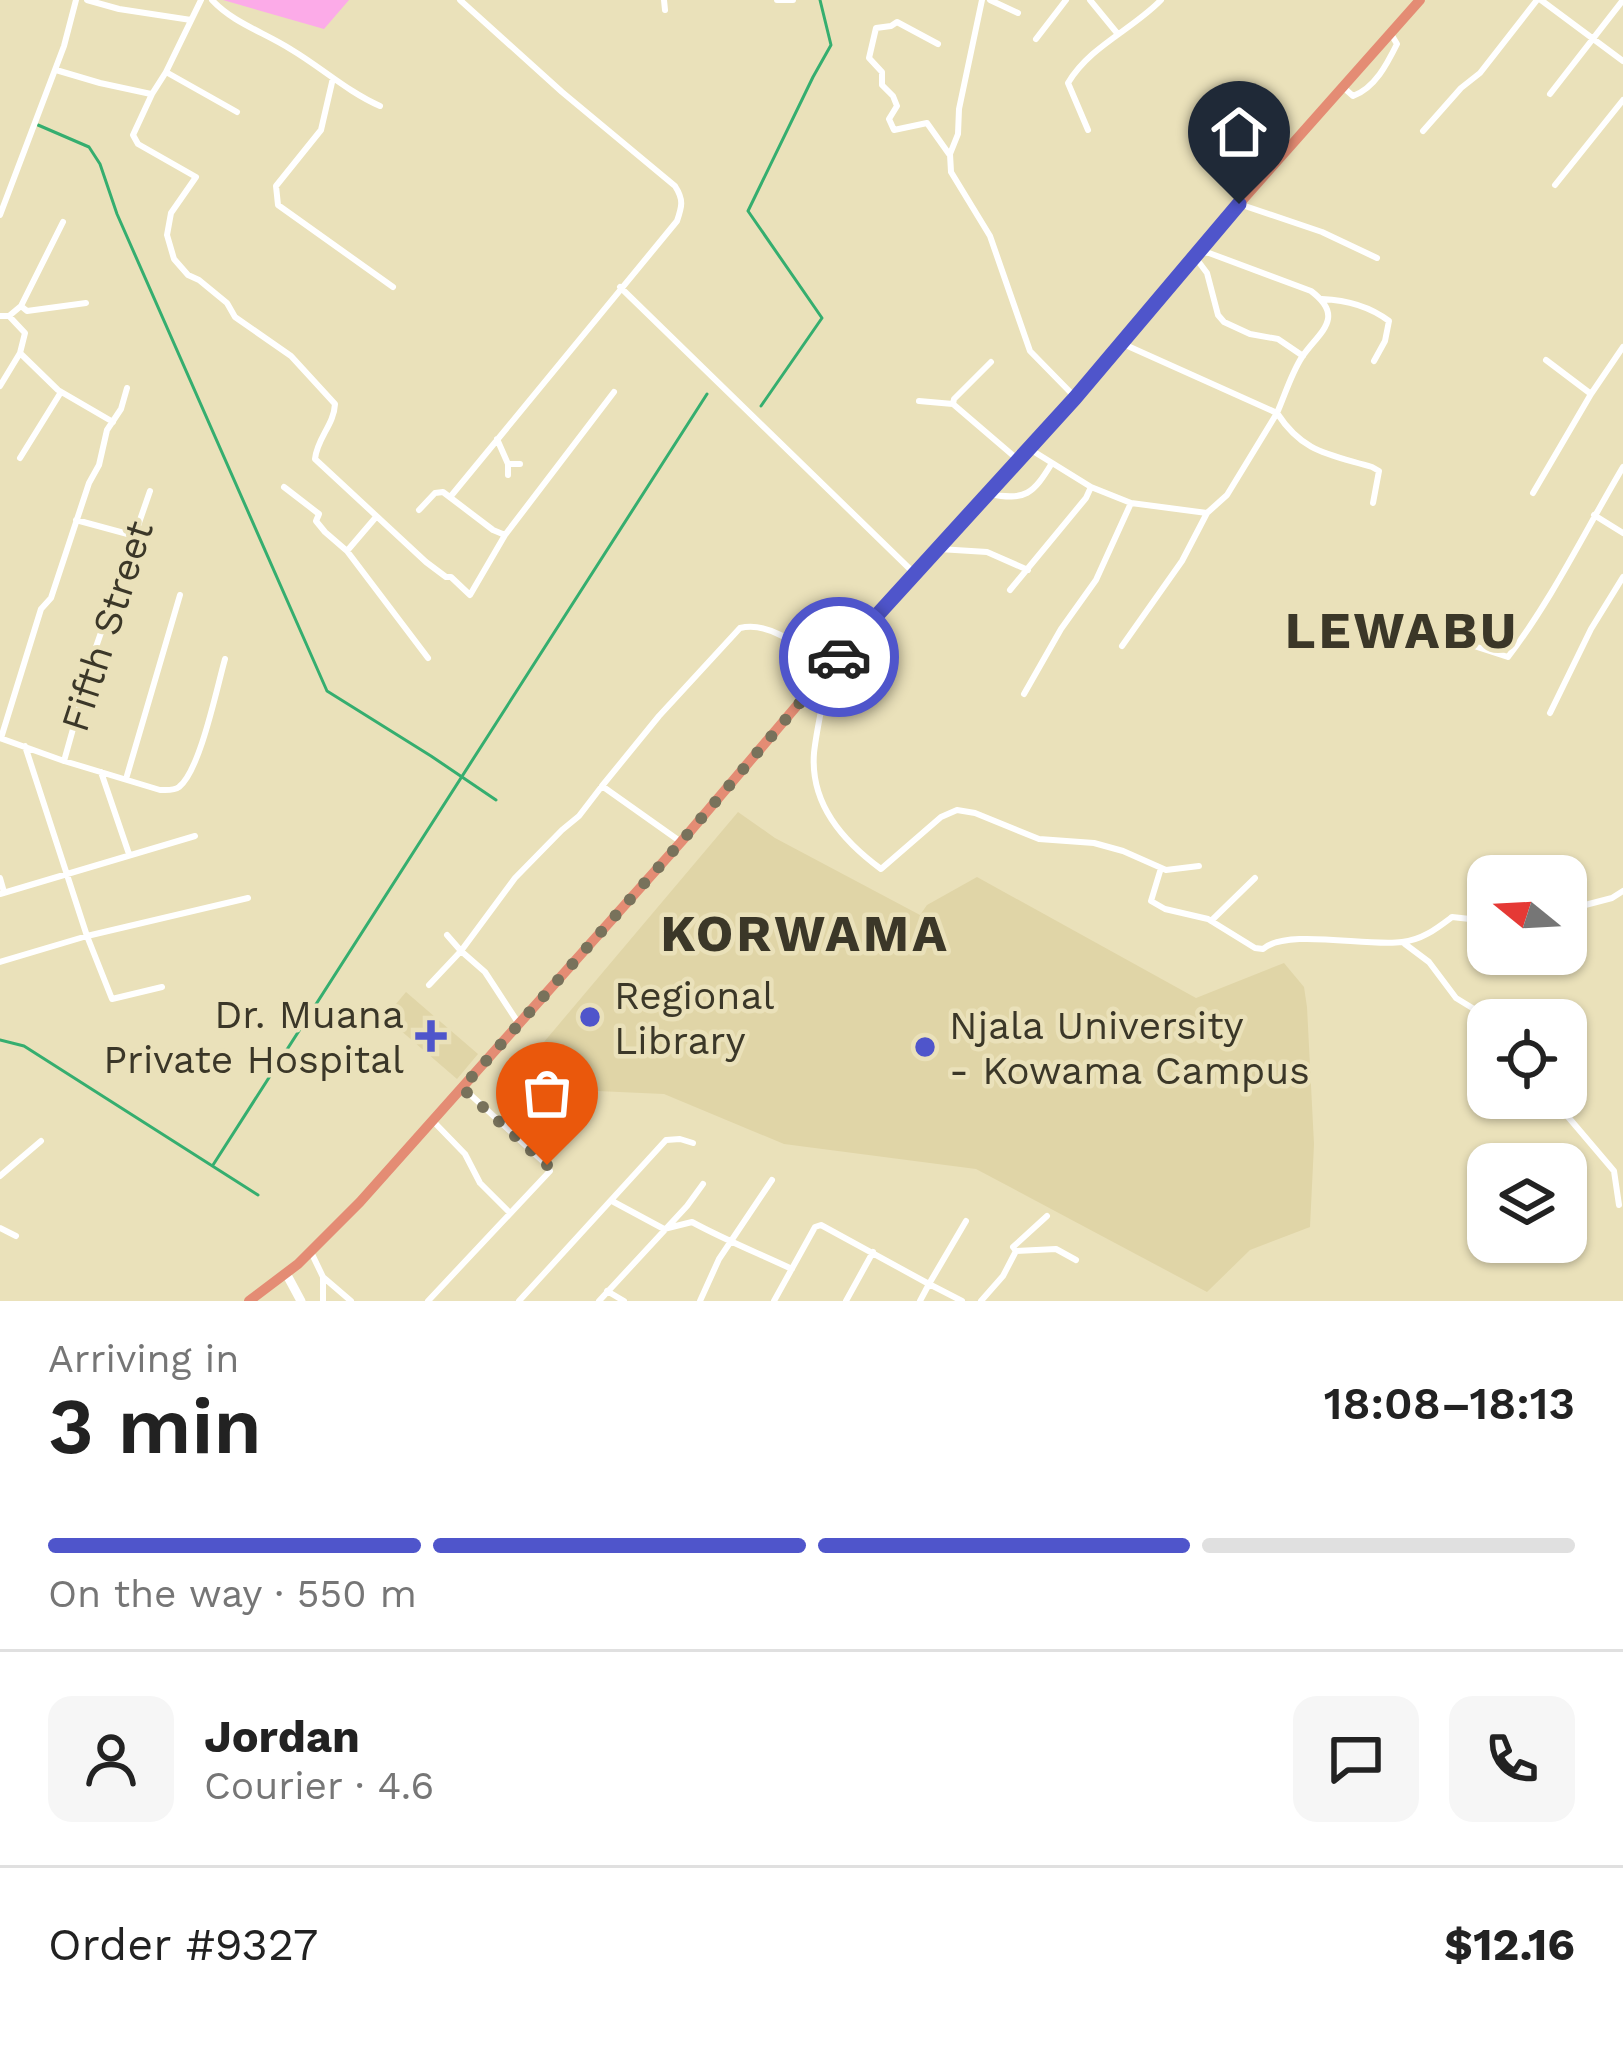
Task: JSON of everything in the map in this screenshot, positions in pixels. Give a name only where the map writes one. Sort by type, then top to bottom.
[{"type":"highway","points":[[249,1301],[311,1252],[360,1202],[681,842],[828,669],[1075,398],[1420,0]]},
{"type":"main road","points":[[286,1273],[302,1301]]},
{"type":"street","points":[[0,215],[56,70],[76,0]]},
{"type":"street","points":[[87,0],[191,20]]},
{"type":"street","points":[[201,0],[134,135],[138,144],[196,177],[171,213],[167,235],[174,259],[227,303],[236,317],[290,356],[335,404],[334,418],[316,447],[315,459],[426,562],[470,596],[505,535],[614,392]]},
{"type":"street","points":[[212,0],[380,106]]},
{"type":"street","points":[[451,496],[676,220],[682,205],[675,186],[460,0]]},
{"type":"street","points":[[664,0],[664,10]]},
{"type":"street","points":[[777,0],[793,0]]},
{"type":"street","points":[[1018,14],[986,0],[960,102],[950,172],[990,236],[1030,351],[1075,398]]},
{"type":"street","points":[[1036,39],[1066,0]]},
{"type":"street","points":[[1090,0],[1117,33]]},
{"type":"street","points":[[1088,130],[1068,83],[1117,33],[1161,0]]},
{"type":"street","points":[[1424,130],[1480,73],[1539,0],[1623,62]]},
{"type":"street","points":[[1550,94],[1623,0]]},
{"type":"street","points":[[938,44],[897,22],[876,28],[869,58],[882,72],[882,85],[897,106],[890,126],[894,130],[927,123],[950,154]]},
{"type":"street","points":[[1344,88],[1353,96],[1373,83],[1397,44],[1391,34]]},
{"type":"street","points":[[56,70],[152,94]]},
{"type":"street","points":[[166,72],[237,112]]},
{"type":"street","points":[[333,78],[321,130],[276,186],[278,206],[393,287]]},
{"type":"street","points":[[1556,185],[1623,100]]},
{"type":"street","points":[[1239,204],[1322,232],[1377,258]]},
{"type":"street","points":[[0,386],[20,353],[25,333],[5,316],[21,306],[63,222]]},
{"type":"street","points":[[1122,646],[1182,561],[1207,513],[1227,495],[1329,318],[1322,299],[1311,291],[1209,254],[1196,255],[1224,322],[1250,334],[1278,339],[1303,356]]},
{"type":"street","points":[[620,287],[916,575]]},
{"type":"street","points":[[1322,299],[1374,310],[1389,321],[1374,361]]},
{"type":"street","points":[[21,306],[27,310],[86,303]]},
{"type":"street","points":[[1121,343],[1277,413],[1292,435],[1316,450],[1372,466],[1378,471],[1372,502]]},
{"type":"street","points":[[1533,493],[1623,347]]},
{"type":"street","points":[[20,353],[62,392],[113,422]]},
{"type":"street","points":[[1546,360],[1591,394]]},
{"type":"street","points":[[953,404],[991,362]]},
{"type":"street","points":[[127,388],[121,409],[107,430],[51,598],[41,609],[0,738],[160,790],[179,788],[195,761],[225,659]]},
{"type":"street","points":[[20,458],[62,392]]},
{"type":"street","points":[[919,401],[953,404],[1018,460]]},
{"type":"street","points":[[497,439],[508,475]]},
{"type":"street","points":[[1028,448],[1091,487],[1131,503],[1207,513]]},
{"type":"street","points":[[987,494],[1011,498],[1037,488],[1052,463]]},
{"type":"street","points":[[508,464],[520,464]]},
{"type":"street","points":[[1448,643],[1508,657],[1540,612],[1623,467]]},
{"type":"street","points":[[284,487],[320,514],[316,520],[347,550],[428,658]]},
{"type":"street","points":[[1010,590],[1091,487]]},
{"type":"street","name":"Fifth Street","points":[[64,761],[96,647],[151,491]]},
{"type":"street","points":[[419,510],[435,493],[443,492],[505,535]]},
{"type":"street","points":[[1024,694],[1096,580],[1131,503]]},
{"type":"street","points":[[1594,515],[1623,533]]},
{"type":"street","points":[[347,550],[376,516]]},
{"type":"street","points":[[76,520],[135,536]]},
{"type":"street","points":[[939,548],[987,552],[1028,570]]},
{"type":"street","points":[[1550,712],[1623,577]]},
{"type":"street","points":[[126,779],[181,595]]},
{"type":"street","points":[[429,985],[515,878],[579,816],[659,716],[740,628],[753,625],[778,634],[828,669],[814,782],[842,836],[881,869],[941,817],[957,810],[1039,839],[1094,843],[1124,851],[1161,868],[1199,866]]},
{"type":"street","points":[[25,746],[112,999],[162,987]]},
{"type":"street","points":[[100,772],[129,854]]},
{"type":"street","points":[[602,786],[681,842]]},
{"type":"street","points":[[0,878],[2,893],[195,836]]},
{"type":"street","points":[[1161,868],[1151,901],[1211,921],[1255,948],[1306,938],[1402,942],[1427,935],[1452,917],[1467,919]]},
{"type":"street","points":[[1211,921],[1255,878]]},
{"type":"street","points":[[1587,905],[1623,890]]},
{"type":"street","points":[[0,962],[248,898]]},
{"type":"street","points":[[447,935],[485,972],[519,1024]]},
{"type":"street","points":[[1402,942],[1430,962],[1456,998],[1467,1005]]},
{"type":"street","points":[[428,1301],[549,1169],[462,1088]]},
{"type":"street","points":[[1570,1119],[1614,1171],[1619,1205]]},
{"type":"street","points":[[433,1120],[465,1154],[480,1183],[510,1213]]},
{"type":"street","points":[[519,1301],[666,1140],[693,1144]]},
{"type":"street","points":[[0,1176],[41,1142]]},
{"type":"street","points":[[700,1301],[729,1243],[772,1180]]},
{"type":"street","points":[[598,1301],[703,1184]]},
{"type":"street","points":[[612,1201],[664,1229],[692,1222],[792,1269]]},
{"type":"street","points":[[981,1301],[1003,1276],[1014,1249],[1047,1216]]},
{"type":"street","points":[[920,1301],[966,1221]]},
{"type":"street","points":[[774,1301],[815,1227],[821,1225],[962,1301]]},
{"type":"street","points":[[0,1228],[16,1236]]},
{"type":"street","points":[[1014,1249],[1056,1250],[1076,1260]]},
{"type":"street","points":[[311,1252],[323,1277],[351,1301]]},
{"type":"street","points":[[846,1301],[873,1252]]},
{"type":"street","points":[[323,1277],[323,1301]]},
{"type":"street","points":[[607,1291],[624,1301]]},
{"type":"shaded area","points":[[223,0],[349,0],[324,29]]},
{"type":"shaded area","name":"Njala University - Kowama Campus","points":[[738,812],[775,838],[920,915],[927,905],[977,877],[1196,998],[1284,963],[1304,987],[1307,1007],[1314,1144],[1310,1227],[1250,1250],[1207,1292],[976,1169],[784,1144],[664,1094],[506,1087]]},
{"type":"shaded area","name":"Dr. Muana Private Hospital","points":[[406,992],[478,1054],[457,1079],[385,1017]]},
{"type":"waterway","points":[[761,406],[822,318],[748,211],[831,45],[820,0]]},
{"type":"waterway","points":[[38,125],[89,147],[100,164],[117,214],[327,691],[496,800]]},
{"type":"waterway","points":[[213,1165],[707,394]]},
{"type":"waterway","points":[[0,1040],[24,1046],[258,1195]]},
{"type":"way so far","points":[[547,1165],[462,1088],[839,657]]},
{"type":"place","name":"Regional Library","points":[[590,1017]]},
{"type":"place","name":"Dr. Muana Private Hospital","points":[[431,1036]]},
{"type":"place","name":"Njala University - Kowama Campus","points":[[925,1047]]},
{"type":"district","name":"LEWABU","points":[[1402,630]]},
{"type":"district","name":"KORWAMA","points":[[805,933]]},
{"type":"route","points":[[839,657],[1075,398],[1239,204]]}]
